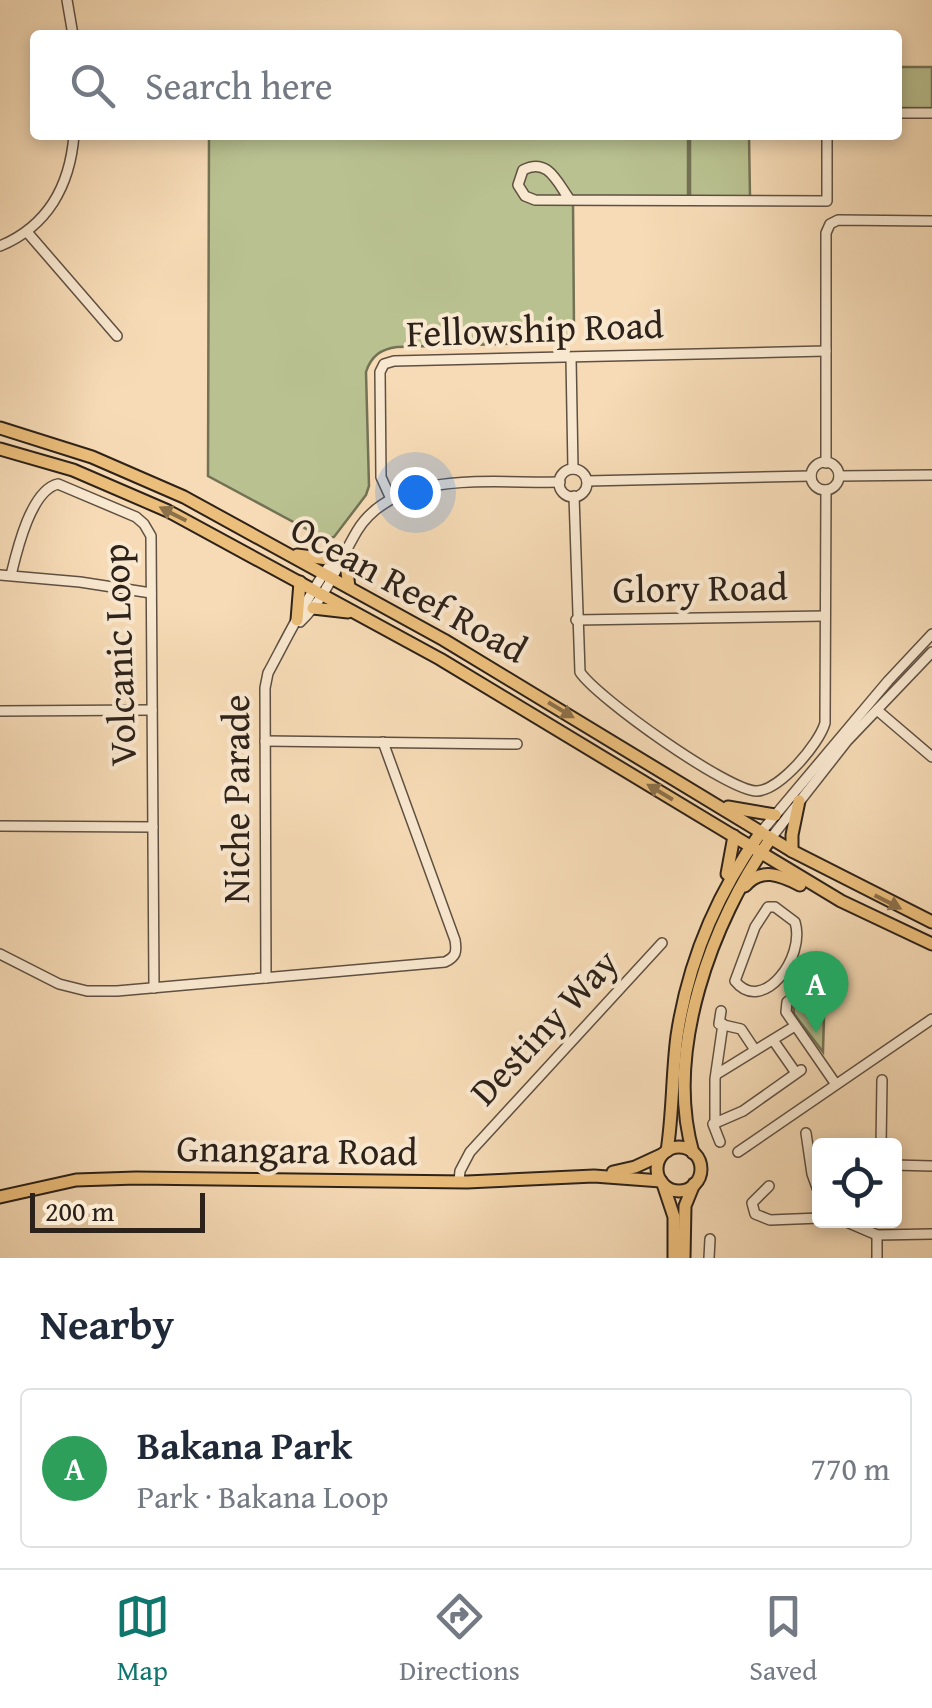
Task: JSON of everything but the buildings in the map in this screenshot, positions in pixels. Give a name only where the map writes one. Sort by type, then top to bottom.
[{"type":"main road","name":"Ocean Reef Road","points":[[0,428],[134,473],[328,575],[444,640],[766,835]]},
{"type":"main road","name":"Ocean Reef Road","points":[[0,448],[126,491],[300,582],[440,659],[756,850]]},
{"type":"main road","points":[[288,554],[328,560],[343,554],[349,587]]},
{"type":"main road","points":[[295,624],[300,582]]},
{"type":"main road","points":[[314,608],[357,613]]},
{"type":"main road","points":[[792,851],[800,802]]},
{"type":"main road","points":[[714,803],[775,815]]},
{"type":"main road","points":[[720,898],[766,835],[932,922]]},
{"type":"main road","points":[[674,1258],[674,1218],[657,1165],[672,1121],[678,1034],[696,956],[720,898],[734,836]]},
{"type":"main road","points":[[756,850],[841,901]]},
{"type":"main road","points":[[684,1258],[685,1206],[700,1165],[686,1128],[690,1034],[701,982],[719,930],[756,850]]},
{"type":"main road","points":[[719,930],[748,882],[765,873],[841,901],[932,944]]},
{"type":"main road","points":[[664,1153],[683,1148],[694,1153]]},
{"type":"main road","name":"Gnangara Road","points":[[594,1176],[635,1167],[664,1153]]},
{"type":"main road","name":"Gnangara Road","points":[[0,1196],[76,1180],[121,1178],[463,1182],[594,1176],[662,1183]]},
{"type":"main road","points":[[662,1183],[682,1190],[694,1184]]},
{"type":"street","points":[[68,0],[72,30]]},
{"type":"street","points":[[902,113],[932,113]]},
{"type":"street","points":[[0,246],[28,232],[52,206],[67,178],[73,140]]},
{"type":"street","points":[[570,200],[547,169],[528,166],[520,174],[518,185],[535,200],[827,201],[827,140]]},
{"type":"street","points":[[826,463],[826,233],[830,224],[838,220],[932,222]]},
{"type":"street","points":[[28,232],[117,336]]},
{"type":"street","name":"Fellowship Road","points":[[391,499],[381,477],[380,372],[384,364],[826,351]]},
{"type":"street","points":[[571,358],[573,469]]},
{"type":"street","points":[[826,463],[836,467],[839,476],[834,487],[826,490],[817,488],[811,476],[814,468],[826,463]]},
{"type":"street","points":[[573,469],[584,473],[587,482],[582,494],[574,496],[562,490],[560,482],[563,474],[573,469]]},
{"type":"street","points":[[839,476],[932,474]]},
{"type":"street","points":[[587,482],[811,476]]},
{"type":"street","points":[[391,499],[410,489],[436,485],[560,482]]},
{"type":"street","name":"Volcanic Loop","points":[[6,575],[40,492],[58,484],[144,524],[151,536],[154,988]]},
{"type":"street","points":[[574,496],[580,672],[588,685],[662,740],[754,792],[768,789],[784,776],[821,738],[825,723],[826,490]]},
{"type":"street","name":"Niche Parade","points":[[266,978],[268,673],[295,624],[362,523],[391,499]]},
{"type":"street","points":[[6,575],[151,594]]},
{"type":"street","name":"Niche Parade","points":[[295,624],[314,608],[318,592]]},
{"type":"street","name":"Glory Road","points":[[576,620],[826,616]]},
{"type":"street","points":[[766,835],[775,815],[932,634]]},
{"type":"street","points":[[766,835],[800,802],[847,741],[932,652]]},
{"type":"street","points":[[869,703],[932,757]]},
{"type":"street","points":[[0,711],[152,710]]},
{"type":"street","points":[[265,742],[517,744]]},
{"type":"street","points":[[0,954],[59,984],[88,991],[445,962],[456,954],[455,940],[383,742]]},
{"type":"street","points":[[0,826],[153,826]]},
{"type":"street","points":[[775,907],[797,927],[794,957],[783,973],[756,992],[741,988],[735,981],[758,920],[768,908],[775,907]]},
{"type":"street","name":"Destiny Way","points":[[463,1182],[470,1152],[662,943]]},
{"type":"street","points":[[825,966],[816,981],[786,1006],[795,1026],[835,1083]]},
{"type":"street","points":[[783,973],[798,993]]},
{"type":"street","points":[[721,1011],[718,1024],[741,1029],[756,1050]]},
{"type":"street","points":[[738,1152],[932,1019]]},
{"type":"street","points":[[716,1123],[719,1037],[724,1024]]},
{"type":"street","points":[[717,1074],[795,1026]]},
{"type":"street","points":[[720,1142],[712,1128],[716,1123],[743,1111],[798,1071],[773,1040]]},
{"type":"street","points":[[881,1138],[882,1080]]},
{"type":"street","points":[[806,1133],[812,1174]]},
{"type":"street","points":[[902,1165],[930,1165]]},
{"type":"street","points":[[769,1186],[752,1203],[755,1214],[770,1220],[812,1218]]},
{"type":"street","points":[[861,1228],[877,1235],[932,1234]]},
{"type":"street","points":[[877,1235],[877,1258]]},
{"type":"street","points":[[709,1258],[710,1239]]},
{"type":"green space","points":[[902,67],[932,67],[932,108],[902,108]]},
{"type":"green space","points":[[209,140],[688,140],[688,204],[573,203],[574,329],[566,342],[397,347],[377,354],[366,372],[369,486],[334,537],[325,539],[208,476]]},
{"type":"green space","points":[[690,140],[749,140],[750,197],[690,197]]},
{"type":"green space","points":[[825,979],[823,1052],[794,1014],[793,1004]]},
{"type":"place","name":"Bakana Park","points":[[816,1033]]}]
